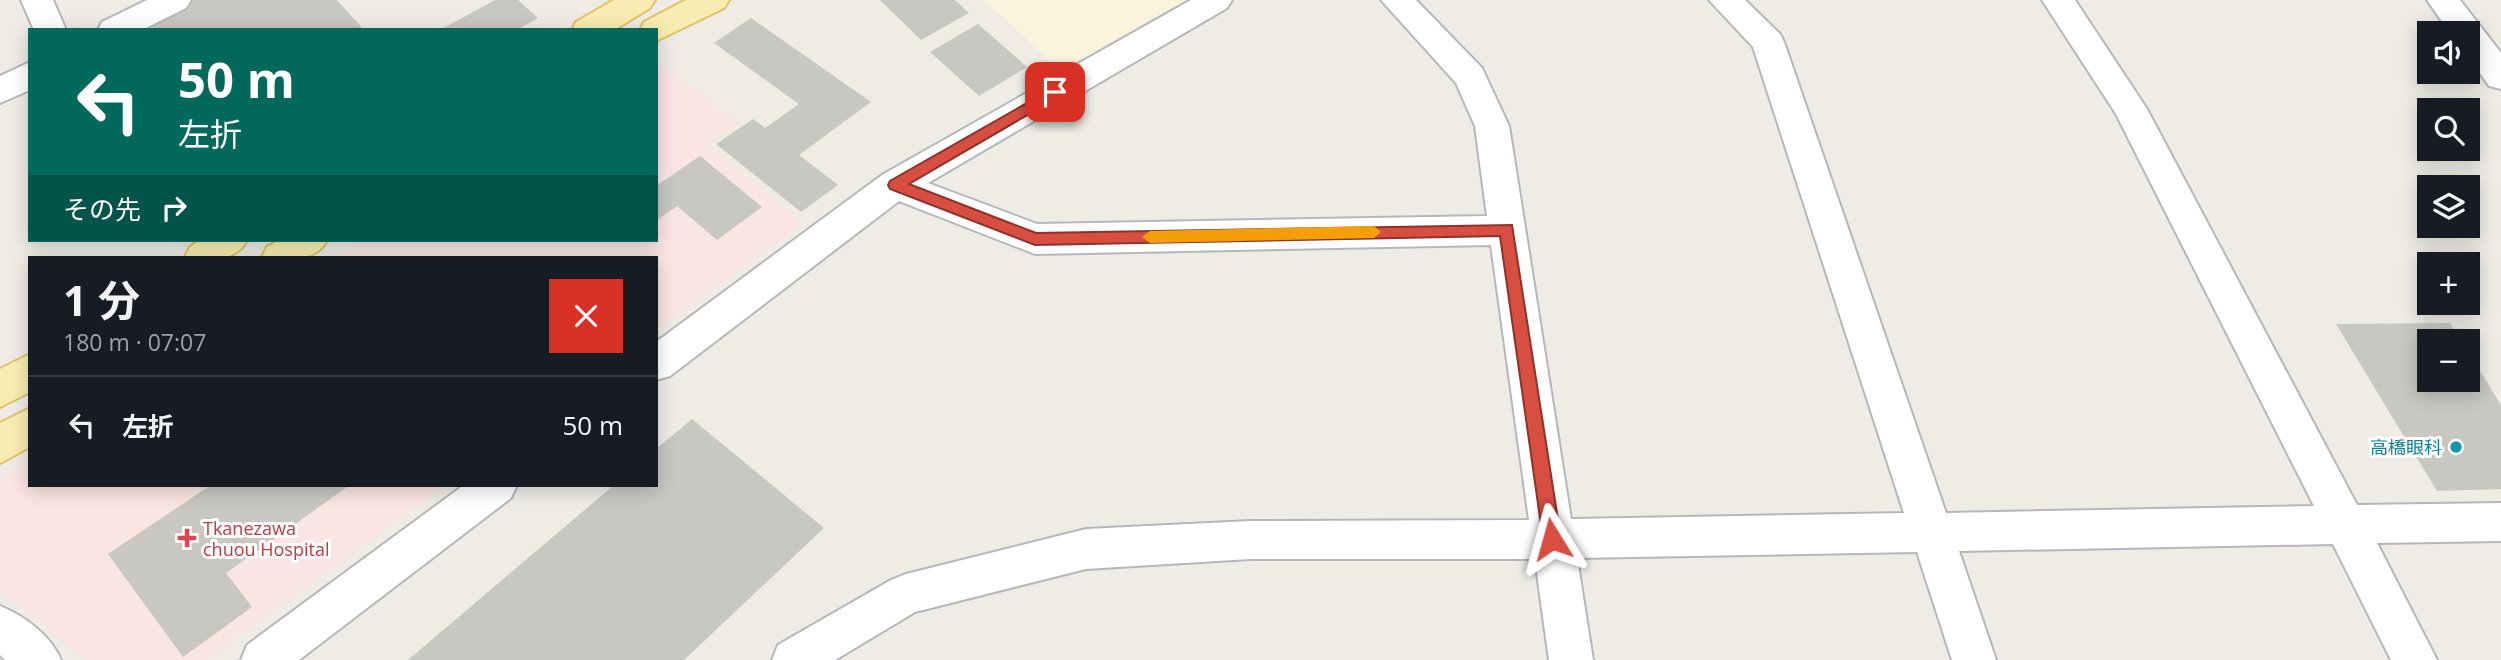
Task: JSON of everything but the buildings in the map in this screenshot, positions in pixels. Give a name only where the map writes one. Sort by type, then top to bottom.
[{"type":"main road","points":[[591,28],[639,0]]},
{"type":"main road","points":[[658,29],[713,0]]},
{"type":"main road","points":[[205,256],[226,242]]},
{"type":"main road","points":[[281,256],[305,242]]},
{"type":"main road","points":[[0,390],[28,372]]},
{"type":"main road","points":[[0,444],[28,426]]},
{"type":"street","points":[[37,0],[49,28]]},
{"type":"street","points":[[118,28],[174,0]]},
{"type":"street","points":[[658,363],[895,185],[1216,0]]},
{"type":"street","points":[[1397,0],[1469,77],[1492,126],[1571,660]]},
{"type":"street","points":[[1725,0],[1768,42],[1974,660]]},
{"type":"street","points":[[2058,0],[2130,109],[2415,660]]},
{"type":"street","points":[[2443,0],[2501,77]]},
{"type":"street","points":[[0,91],[28,75]]},
{"type":"street","points":[[895,185],[1035,239],[1507,230]]},
{"type":"street","points":[[263,660],[493,487]]},
{"type":"street","points":[[794,660],[906,594],[1086,549],[1250,540],[1552,539],[2501,522]]},
{"type":"street","points":[[0,627],[38,660]]},
{"type":"shaded area","points":[[984,0],[1186,0],[1060,70]]},
{"type":"shaded area","points":[[658,62],[739,123],[709,145],[802,224],[658,330],[658,256],[337,256],[360,242],[658,242]]},
{"type":"shaded area","name":"Tkanezawa chuou Hospital","points":[[28,461],[28,487],[443,487],[206,660],[86,660],[0,591],[0,480]]},
{"type":"slow traffic","points":[[1150,237],[1374,232]]},
{"type":"place","name":"高橋眼科","points":[[2456,447]]},
{"type":"place","name":"Tkanezawa chuou Hospital","points":[[187,538]]},
{"type":"route","points":[[1055,92],[895,185],[1035,239],[1507,230],[1552,539]]}]
